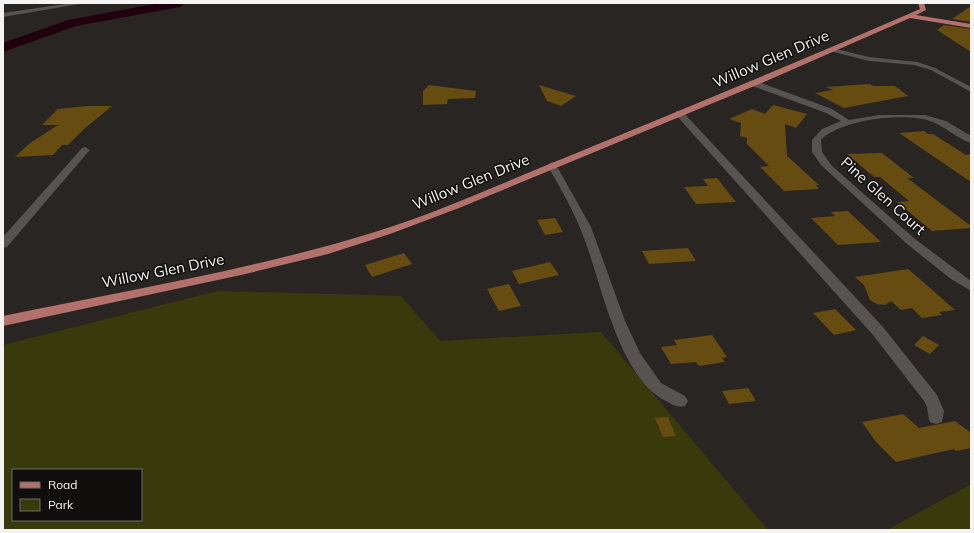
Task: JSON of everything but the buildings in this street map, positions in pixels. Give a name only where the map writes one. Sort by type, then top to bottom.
[{"type":"main road","name":"Willow Glen Drive","points":[[3,321],[241,271],[324,251],[400,227],[455,206],[832,50],[923,10],[921,3]]},
{"type":"main road","points":[[910,16],[971,26]]},
{"type":"street","points":[[3,15],[82,3]]},
{"type":"street","points":[[832,50],[869,60],[915,63],[932,69],[971,90]]},
{"type":"street","points":[[753,83],[829,111],[846,121],[914,116],[943,123],[971,140]]},
{"type":"street","points":[[679,113],[878,332],[935,404],[937,412],[936,417]]},
{"type":"street","name":"Pine Glen Court","points":[[846,121],[834,125],[818,136],[815,146],[824,162],[894,228],[936,263],[971,288]]},
{"type":"street","points":[[3,244],[84,150]]},
{"type":"street","points":[[552,165],[563,183],[594,248],[618,317],[638,362],[657,388],[680,401]]},
{"type":"green space","points":[[217,291],[401,296],[440,341],[601,332],[768,530],[3,530],[3,345]]},
{"type":"green space","points":[[971,484],[971,530],[887,530]]},
{"type":"waterway","points":[[3,48],[73,23],[180,3]]}]
